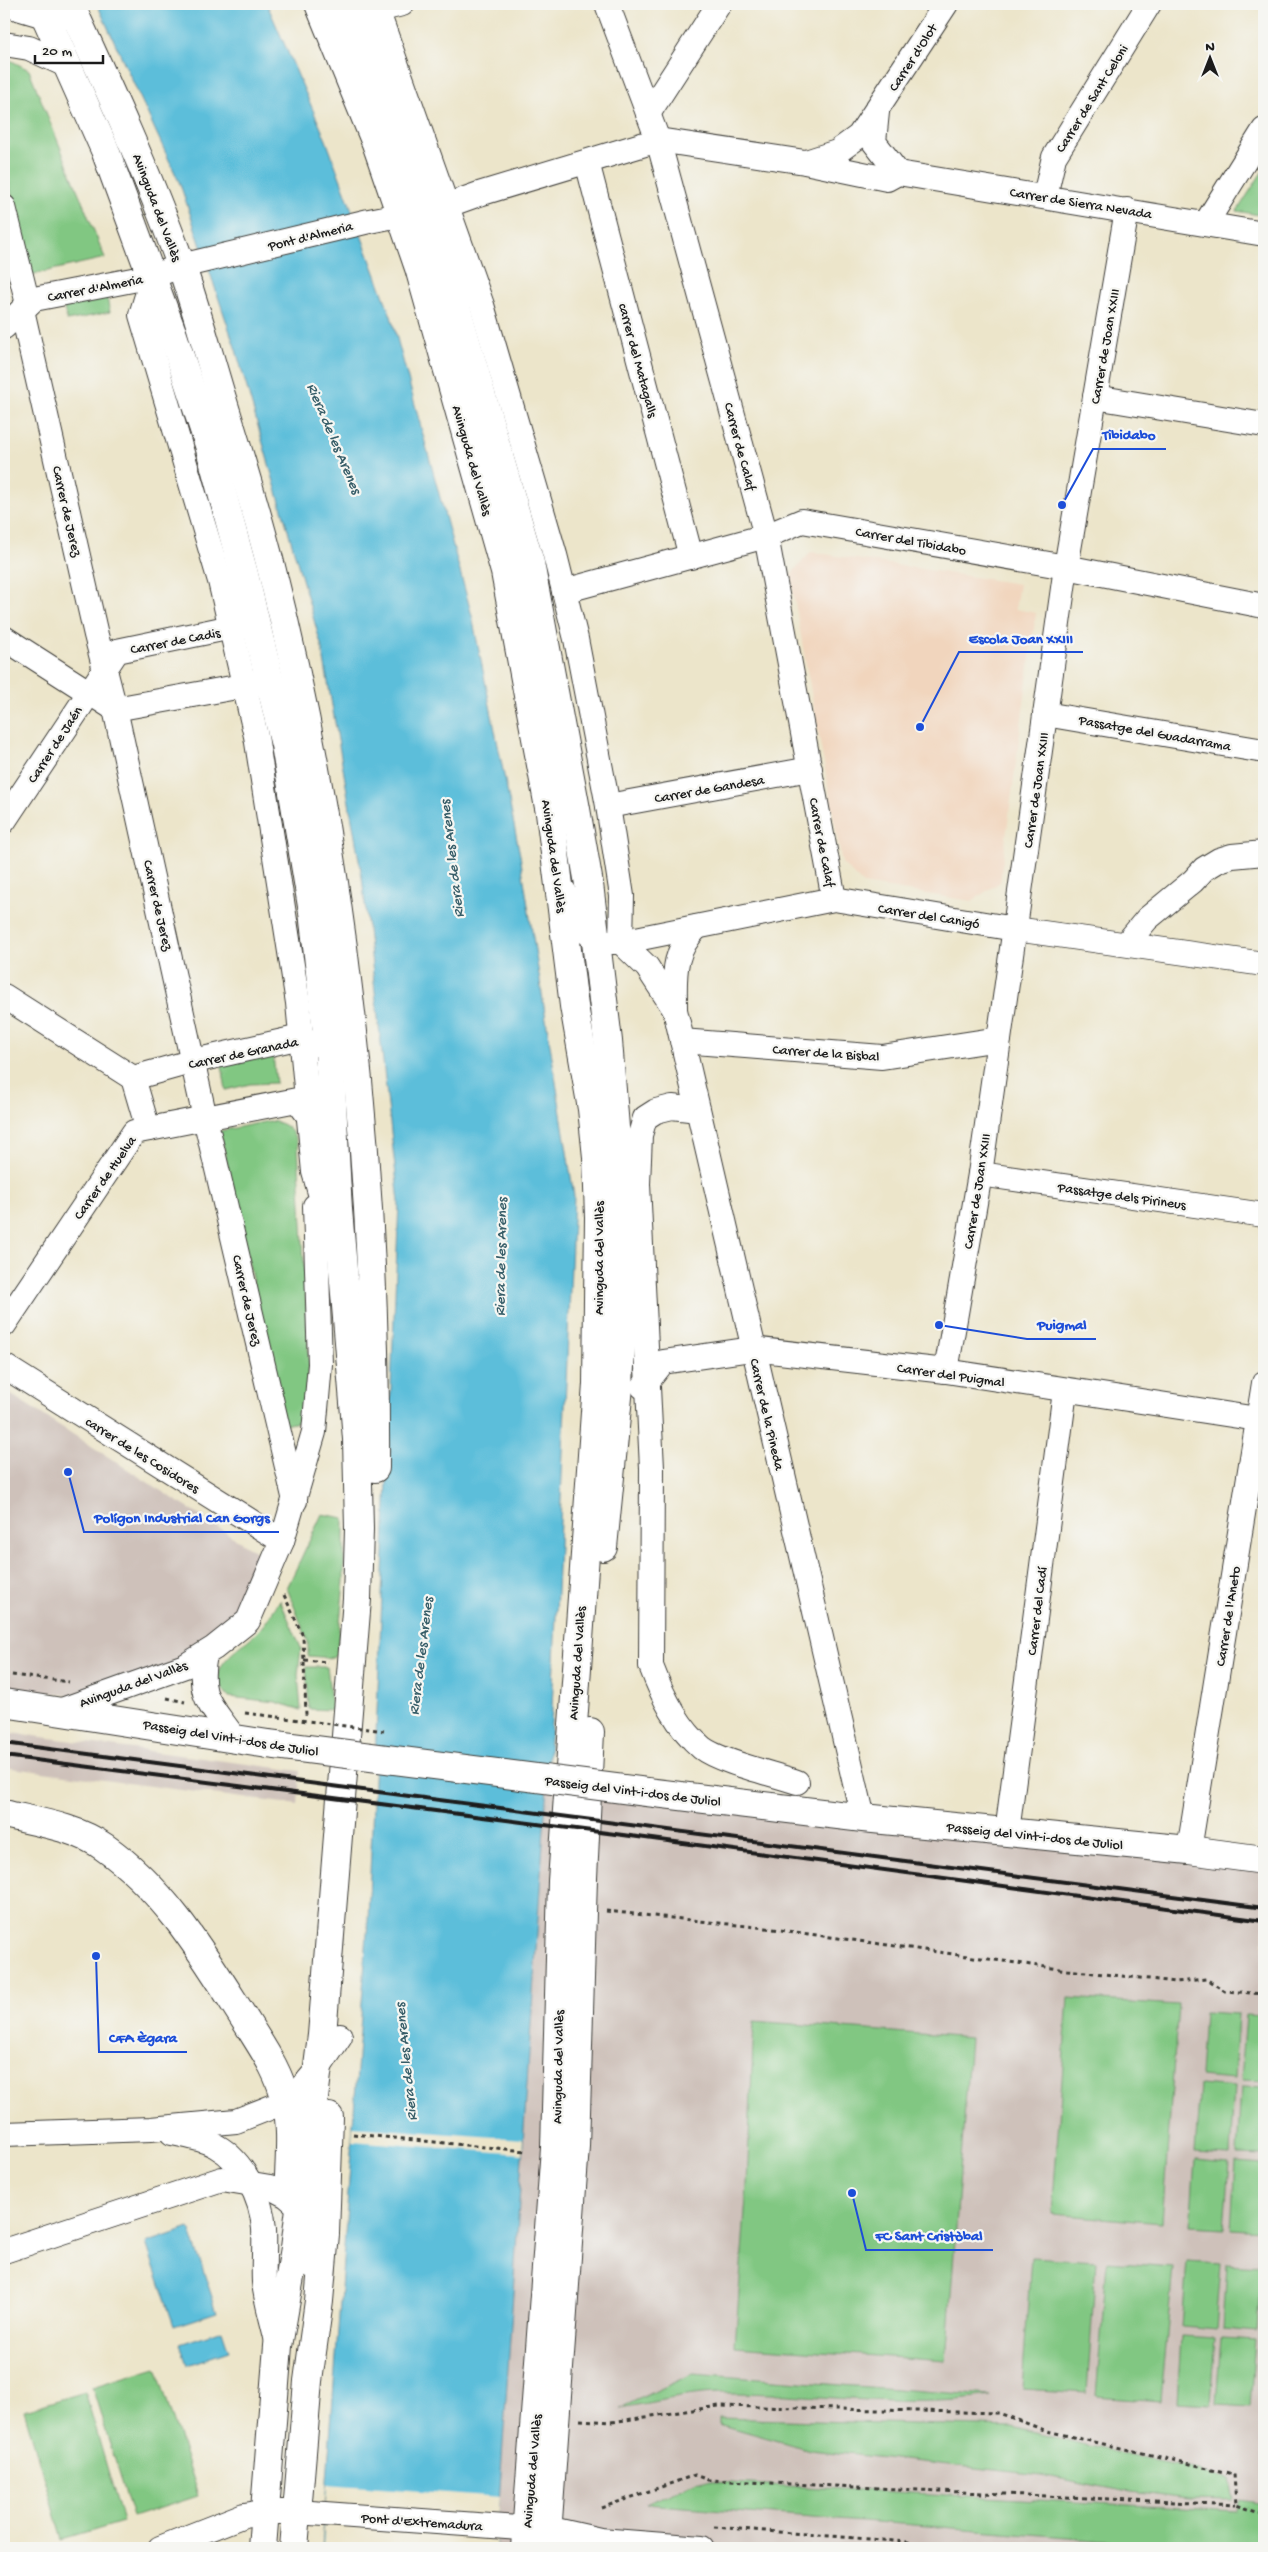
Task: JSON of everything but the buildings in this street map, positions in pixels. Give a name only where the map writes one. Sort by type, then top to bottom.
[{"type":"main road","name":"Avinguda del Vallès","points":[[70,4],[188,265],[271,567],[282,616],[270,681],[286,745],[313,912],[329,1050],[356,1439],[359,1529],[356,1608],[318,2069],[294,2201]]},
{"type":"main road","name":"Avinguda del Vallès","points":[[319,4],[345,22],[398,135],[443,262],[530,563],[576,809],[609,942],[608,1041],[622,1214],[622,1322],[619,1387],[591,1711],[583,1868],[576,2128],[530,2537]]},
{"type":"main road","name":"Avinguda del Vallès","points":[[43,10],[106,150],[153,276],[209,445],[244,625],[270,681],[309,740],[336,905],[358,1095],[374,1358],[374,1528],[368,1670],[340,2036],[327,2133],[325,2234],[321,2282],[308,2381],[307,2512],[294,2548]]},
{"type":"main road","name":"Avinguda del Vallès","points":[[425,211],[419,268],[505,572],[550,813],[574,1006],[592,1109],[597,1157],[599,1313],[596,1384],[562,1880],[556,2133],[530,2537]]},
{"type":"main road","name":"Passeig del Vint-i-dos de Juliol","points":[[4,1703],[59,1710],[268,1744],[648,1792],[863,1818],[1190,1850],[1264,1860]]},
{"type":"main road","points":[[4,1814],[69,1830],[104,1846],[143,1880],[173,1912],[215,1969],[270,2056],[287,2101],[294,2201],[283,2318],[278,2346],[262,2548]]},
{"type":"street","points":[[345,22],[376,7],[402,4]]},
{"type":"street","name":"Carrer de Calaf","points":[[607,4],[658,140],[766,536],[834,899]]},
{"type":"street","points":[[648,114],[719,4]]},
{"type":"street","name":"Carrer d'Olot","points":[[878,111],[946,4]]},
{"type":"street","name":"Carrer de Sant Celoni","points":[[1045,196],[1054,157],[1149,4]]},
{"type":"street","points":[[4,7],[11,6],[43,10],[73,25],[91,50]]},
{"type":"street","name":"Avinguda del Vallès","points":[[376,7],[425,211],[482,305],[564,591],[576,640],[608,806],[622,896],[609,942]]},
{"type":"street","points":[[4,44],[29,48],[68,66]]},
{"type":"street","points":[[878,111],[874,142],[898,173]]},
{"type":"street","name":"Carrer de Sierra Nevada","points":[[805,162],[837,152],[860,136],[878,111]]},
{"type":"street","points":[[1206,223],[1264,130]]},
{"type":"street","points":[[425,211],[658,140]]},
{"type":"street","name":"Carrer de Sierra Nevada","points":[[658,140],[805,162],[887,178],[898,173],[1264,234]]},
{"type":"street","name":"carrer del Matagalls","points":[[587,162],[690,557]]},
{"type":"street","name":"Carrer de Jerez","points":[[4,207],[104,669],[115,709],[194,1061],[205,1118],[295,1501]]},
{"type":"street","name":"Carrer de Joan XXIII","points":[[946,1371],[980,1174],[1066,568],[1127,210]]},
{"type":"street","name":"Pont d'Almeria","points":[[188,265],[369,221],[425,211]]},
{"type":"street","name":"Carrer d'Almeria","points":[[4,327],[34,299],[153,276],[188,265]]},
{"type":"street","points":[[1095,397],[1264,425]]},
{"type":"street","name":"Carrer del Tibidabo","points":[[564,591],[766,536],[802,522],[1066,568],[1264,606]]},
{"type":"street","name":"Carrer de Cadis","points":[[88,692],[117,652],[282,616]]},
{"type":"street","points":[[4,638],[115,709],[270,681]]},
{"type":"street","name":"Avinguda del Vallès","points":[[59,1710],[185,1666],[205,1654],[248,1621],[282,1541],[314,1432],[320,1364],[314,1172],[301,1037],[273,834],[256,736],[270,681]]},
{"type":"street","name":"Carrer de Jaén","points":[[4,821],[88,692]]},
{"type":"street","name":"Passatge del Guadarrama","points":[[1045,714],[1264,751]]},
{"type":"street","name":"Carrer de Gandesa","points":[[608,806],[810,770]]},
{"type":"street","name":"Avinguda del Vallès","points":[[273,834],[292,786]]},
{"type":"street","points":[[1126,944],[1147,920],[1193,881],[1204,869],[1219,860],[1232,856],[1264,853]]},
{"type":"street","name":"Carrer de la Pineda","points":[[560,882],[579,924],[647,967],[675,1010]]},
{"type":"street","name":"Carrer del Canigó","points":[[609,942],[697,927],[834,899],[1015,928],[1264,964]]},
{"type":"street","name":"Carrer de la Pineda","points":[[697,927],[679,950],[675,971],[675,1010],[752,1349],[863,1818]]},
{"type":"street","points":[[4,996],[133,1078],[148,1129]]},
{"type":"street","name":"Carrer de Granada","points":[[133,1078],[194,1061],[301,1037],[329,1050]]},
{"type":"street","name":"Carrer de la Bisbal","points":[[682,1041],[882,1057],[999,1039]]},
{"type":"street","points":[[329,1050],[358,1095]]},
{"type":"street","name":"Carrer de Huelva","points":[[4,1325],[134,1132],[297,1100],[308,1115]]},
{"type":"street","points":[[698,1110],[672,1107],[656,1111],[645,1118],[640,1135],[638,1184],[652,1468],[651,1666],[661,1691],[680,1723],[703,1749],[726,1759],[797,1782]]},
{"type":"street","name":"Avinguda del Vallès","points":[[314,1172],[343,1273]]},
{"type":"street","name":"Passatge dels Pirineus","points":[[980,1174],[1264,1215]]},
{"type":"street","name":"Carrer del Puigmal","points":[[615,1424],[634,1396],[663,1362],[752,1349],[946,1371],[1261,1420]]},
{"type":"street","name":"carrer de les Cosidores","points":[[4,1366],[282,1541]]},
{"type":"street","points":[[619,1387],[647,1382]]},
{"type":"street","name":"Carrer de l'Aneto","points":[[1190,1850],[1261,1420],[1264,1383]]},
{"type":"street","name":"Carrer del Cadí","points":[[1007,1832],[1065,1391]]},
{"type":"street","name":"Avinguda del Vallès","points":[[205,1654],[201,1673],[203,1694],[234,1738]]},
{"type":"street","points":[[4,2134],[151,2128],[236,2121],[287,2101],[318,2069],[340,2036]]},
{"type":"street","points":[[151,2128],[198,2138],[216,2146],[229,2155],[250,2183],[258,2199],[264,2228],[264,2284],[278,2346]]},
{"type":"street","points":[[4,2251],[222,2179],[270,2187],[294,2201]]},
{"type":"street","name":"Avinguda del Vallès","points":[[294,2201],[309,2220],[312,2236],[307,2302],[308,2381]]},
{"type":"street","points":[[160,2548],[223,2522],[264,2512],[307,2512]]},
{"type":"street","name":"Pont d'Extremadura","points":[[307,2512],[530,2537],[600,2540],[706,2538]]},
{"type":"street","points":[[577,2548],[600,2540]]},
{"type":"path","points":[[283,1592],[303,1636],[306,1715]]},
{"type":"path","points":[[304,1660],[330,1662]]},
{"type":"path","points":[[603,1910],[766,1928],[1067,1970],[1176,1982],[1206,1979],[1225,1991],[1264,1994]]},
{"type":"path","points":[[343,2133],[526,2151]]},
{"type":"path","points":[[572,2420],[612,2422],[719,2406],[999,2413],[1047,2431],[1234,2474],[1236,2505]]},
{"type":"path","points":[[601,2508],[695,2475],[708,2480],[1236,2505],[1264,2514]]},
{"type":"path","points":[[706,2538],[985,2548]]},
{"type":"shaded area","points":[[811,552],[1019,584],[1015,609],[1036,613],[1000,882],[972,901],[863,884],[842,863],[790,575]]},
{"type":"shaded area","points":[[4,1390],[261,1555],[267,1600],[218,1659],[127,1703],[4,1687]]},
{"type":"shaded area","points":[[4,1732],[300,1771],[298,1805],[4,1767]]},
{"type":"shaded area","points":[[422,1766],[1264,1866],[1264,2548],[409,2548]]},
{"type":"green space","points":[[8,59],[29,70],[105,258],[30,275],[4,161],[4,60]]},
{"type":"green space","points":[[1264,169],[1264,216],[1237,211]]},
{"type":"green space","points":[[106,294],[110,312],[67,321],[63,304]]},
{"type":"green space","points":[[273,1054],[276,1083],[250,1084],[226,1090],[222,1065]]},
{"type":"green space","points":[[269,1121],[279,1123],[291,1130],[298,1144],[309,1364],[307,1420],[284,1425],[220,1131]]},
{"type":"green space","points":[[322,1514],[344,1518],[344,1581],[337,1653],[333,1658],[308,1656],[308,1642],[287,1588]]},
{"type":"green space","points":[[280,1600],[301,1648],[298,1675],[301,1710],[276,1702],[229,1697],[221,1686],[219,1676],[226,1660],[260,1629]]},
{"type":"green space","points":[[306,1667],[327,1667],[332,1710],[309,1709]]},
{"type":"green space","points":[[1068,1998],[1178,2005],[1162,2223],[1052,2214]]},
{"type":"green space","points":[[1204,2012],[1238,2014],[1234,2079],[1200,2076]]},
{"type":"green space","points":[[1246,2015],[1264,2016],[1264,2081],[1241,2080]]},
{"type":"green space","points":[[754,2021],[970,2038],[946,2361],[735,2346],[747,2185]]},
{"type":"green space","points":[[1200,2084],[1234,2087],[1230,2155],[1195,2153]]},
{"type":"green space","points":[[1241,2087],[1264,2088],[1264,2156],[1237,2155]]},
{"type":"green space","points":[[1195,2160],[1229,2163],[1224,2228],[1190,2226]]},
{"type":"green space","points":[[1235,2162],[1264,2164],[1264,2231],[1231,2229]]},
{"type":"green space","points":[[1031,2257],[1096,2261],[1087,2393],[1022,2389]]},
{"type":"green space","points":[[1187,2261],[1221,2263],[1216,2329],[1182,2326]]},
{"type":"green space","points":[[1107,2262],[1173,2267],[1161,2401],[1096,2396]]},
{"type":"green space","points":[[1227,2264],[1261,2266],[1257,2332],[1223,2329]]},
{"type":"green space","points":[[1181,2336],[1215,2338],[1210,2404],[1177,2402]]},
{"type":"green space","points":[[1221,2338],[1255,2340],[1250,2406],[1216,2404]]},
{"type":"green space","points":[[156,2367],[198,2496],[133,2517],[92,2387]]},
{"type":"green space","points":[[692,2374],[991,2396],[958,2400],[890,2401],[755,2393],[709,2393],[620,2408]]},
{"type":"green space","points":[[85,2392],[123,2522],[62,2540],[24,2410]]},
{"type":"green space","points":[[719,2418],[1012,2427],[1139,2458],[1193,2468],[1229,2479],[1233,2500],[1188,2499],[1124,2491],[1041,2475],[810,2450],[719,2424]]},
{"type":"green space","points":[[697,2481],[1236,2511],[1240,2500],[1264,2504],[1264,2548],[1208,2548],[646,2504]]},
{"type":"water","name":"Riera de les Arenes","points":[[97,4],[267,4],[326,140],[391,316],[472,616],[520,855],[574,1196],[552,1709],[496,2548],[322,2548],[368,1920],[399,1202],[362,877],[322,648],[236,350],[180,184]]},
{"type":"water","points":[[189,2228],[217,2312],[174,2326],[146,2243]]},
{"type":"water","points":[[222,2330],[229,2351],[187,2365],[180,2344]]},
{"type":"pier","points":[[353,2127],[523,2139],[522,2154],[352,2141]]},
{"type":"pier","points":[[327,2484],[500,2497],[496,2548],[360,2548],[323,2545]]},
{"type":"railway","points":[[4,1743],[1264,1908]]},
{"type":"railway","points":[[4,1756],[623,1835],[1264,1921]]},
{"type":"place","name":"Tibidabo","points":[[1062,505]]},
{"type":"place","name":"Escola Joan XXIII","points":[[920,727]]},
{"type":"place","name":"Puigmal","points":[[939,1325]]},
{"type":"place","name":"Polígon Industrial Can Gorgs","points":[[68,1472]]},
{"type":"place","name":"CFA Ègara","points":[[96,1956]]},
{"type":"place","name":"FC Sant Cristòbal","points":[[852,2193]]}]
